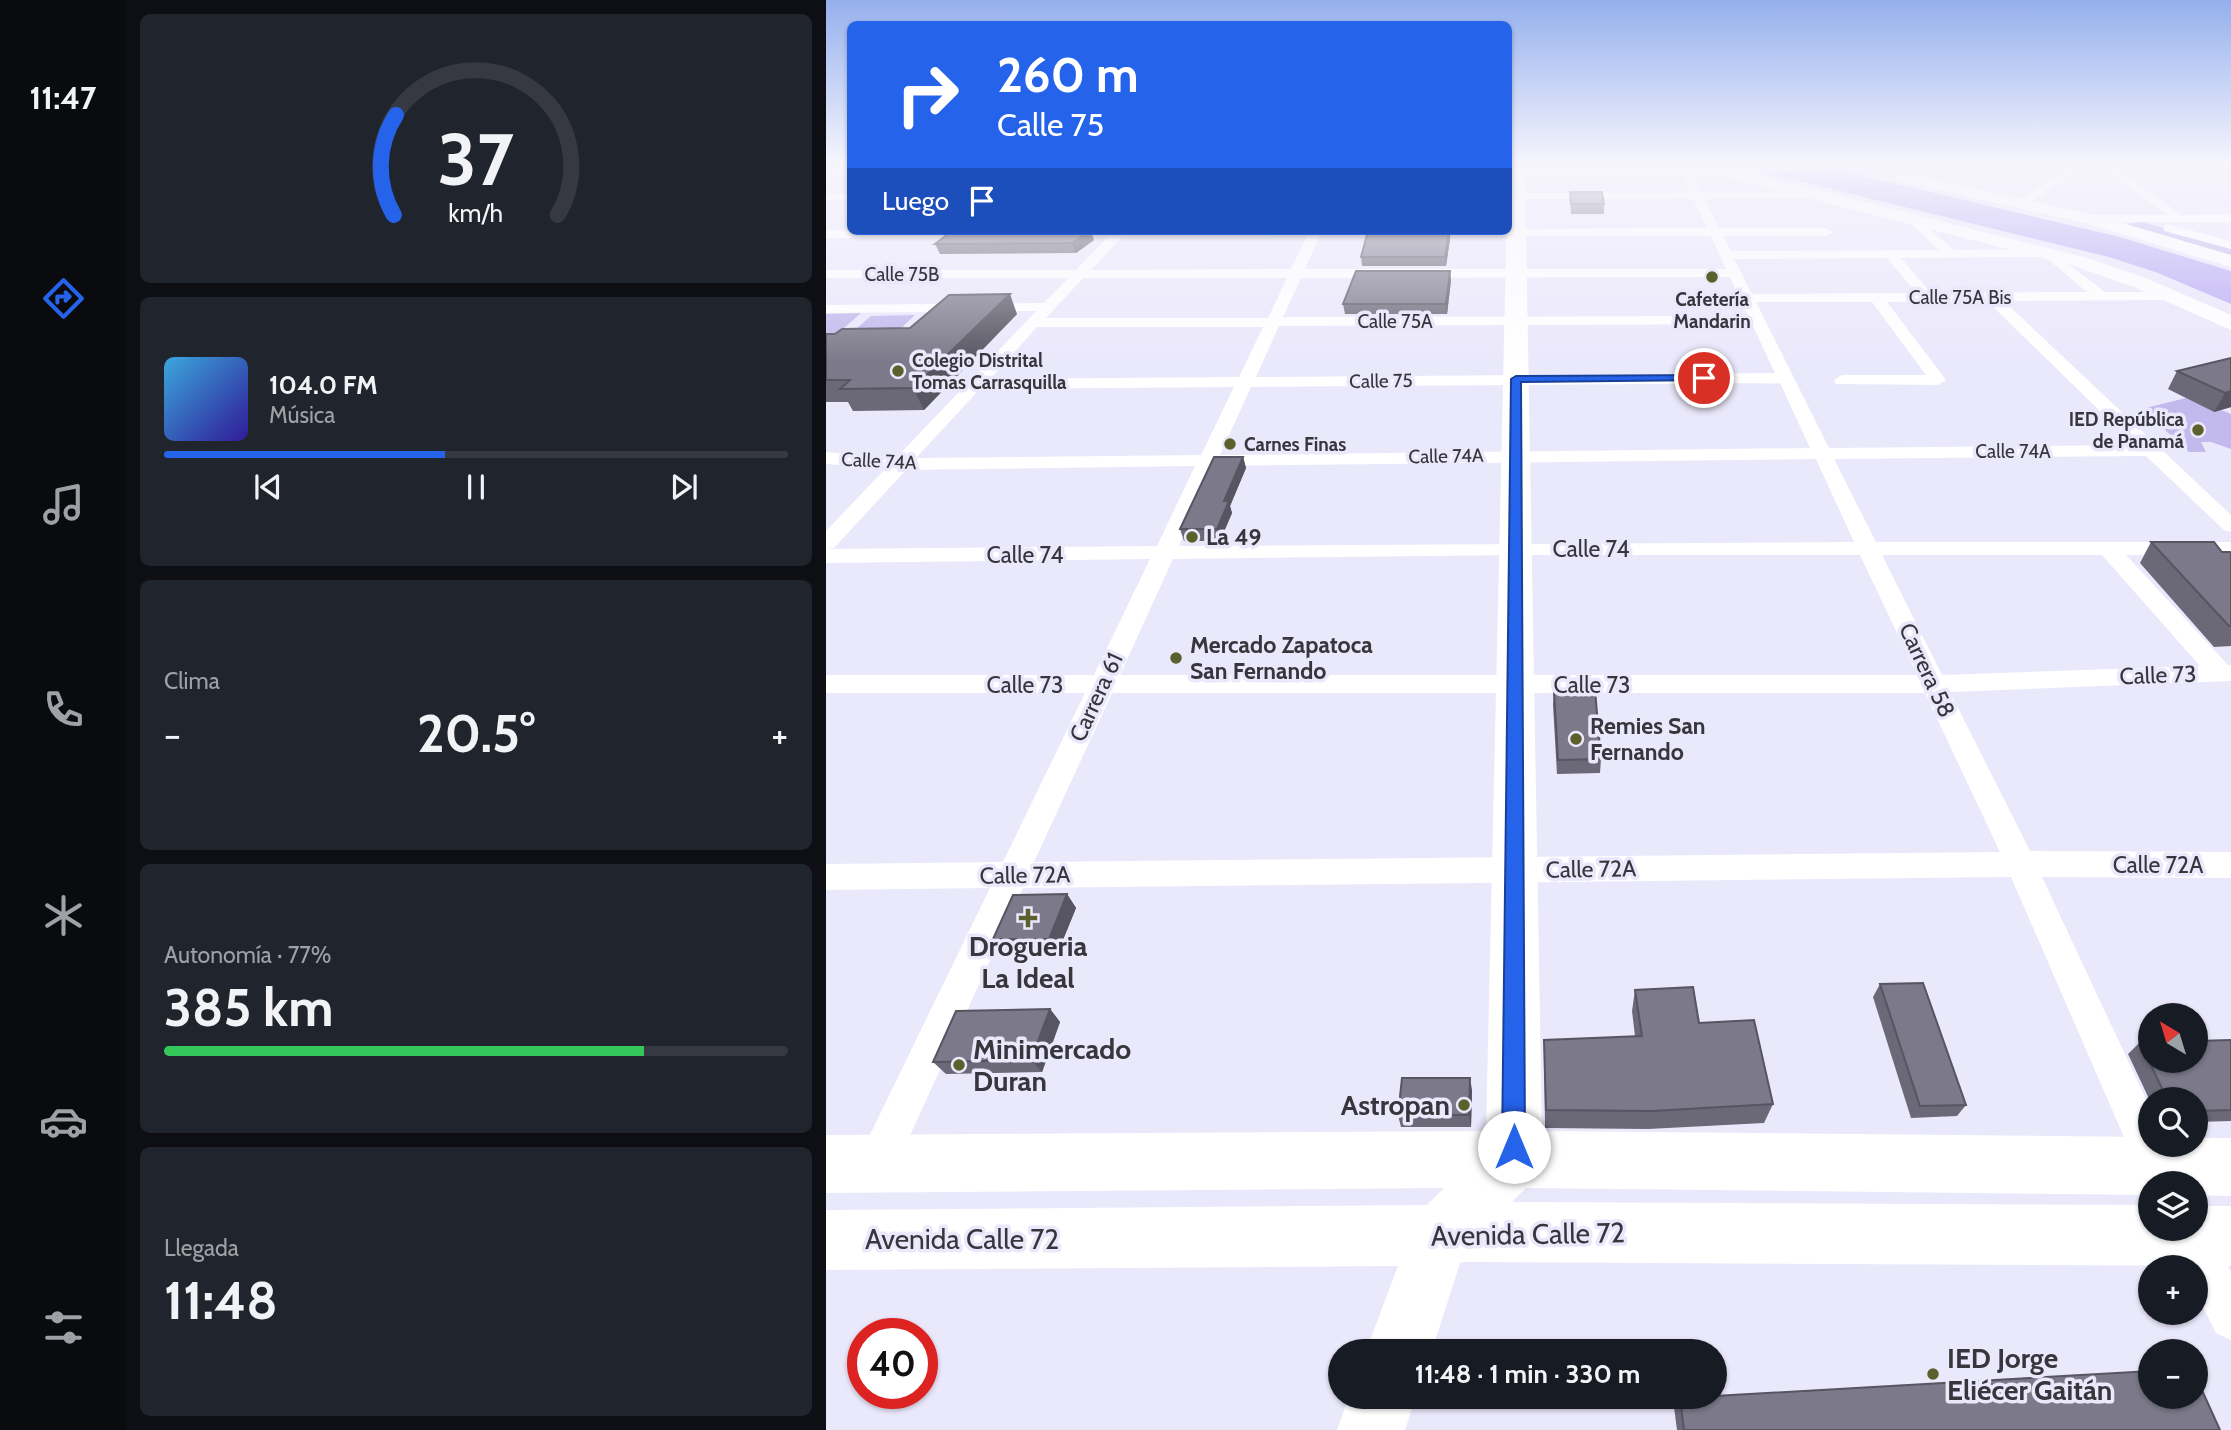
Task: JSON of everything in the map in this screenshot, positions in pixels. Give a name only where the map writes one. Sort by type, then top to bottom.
[{"type":"main road","points":[[1403,1339],[1439,1235],[1514,1159],[1517,229]]},
{"type":"main road","points":[[1954,229],[2115,273],[2231,323]]},
{"type":"main road","points":[[2122,229],[2231,261]]},
{"type":"main road","points":[[851,1164],[1514,1159],[2138,1174]]},
{"type":"main road","points":[[2195,1171],[2231,1167]]},
{"type":"main road","name":"Avenida Calle 72","points":[[826,1240],[1439,1235],[1465,1232],[2138,1233]]},
{"type":"main road","points":[[1371,1430],[1378,1409]]},
{"type":"street","name":"Carrera 58","points":[[1713,229],[2021,864],[2157,1171]]},
{"type":"street","points":[[1512,232],[1715,232],[1804,229]]},
{"type":"street","points":[[1825,229],[1845,255]]},
{"type":"street","points":[[1924,229],[1951,254]]},
{"type":"street","points":[[2171,229],[2231,244]]},
{"type":"street","points":[[826,234],[847,234]]},
{"type":"street","points":[[826,309],[927,235]]},
{"type":"street","points":[[826,543],[1116,235]]},
{"type":"street","name":"Carrera 61","points":[[851,1164],[1013,875],[1314,235]]},
{"type":"street","points":[[2048,253],[2102,297]]},
{"type":"street","name":"Calle 75B","points":[[826,274],[1517,273],[1730,264],[1845,255],[2048,253]]},
{"type":"street","points":[[1891,254],[1928,298]]},
{"type":"street","name":"Calle 75A Bis","points":[[1752,309],[1877,298],[2173,296]]},
{"type":"street","points":[[1991,297],[2231,526]]},
{"type":"street","points":[[1842,380],[1938,380],[1877,298]]},
{"type":"street","points":[[826,309],[1049,307]]},
{"type":"street","name":"Calle 75A","points":[[1034,323],[1516,320],[1752,309]]},
{"type":"street","name":"Calle 75","points":[[976,384],[1785,378]]},
{"type":"street","name":"Calle 74A","points":[[826,458],[901,464],[1516,455],[2150,450]]},
{"type":"street","name":"Calle 74","points":[[826,556],[1163,555],[1516,549],[2109,549],[2228,552]]},
{"type":"street","points":[[2109,549],[2226,673]]},
{"type":"street","name":"Calle 73","points":[[826,684],[1932,684],[2226,673]]},
{"type":"street","name":"Calle 72A","points":[[826,877],[2021,864],[2231,865]]},
{"type":"street","points":[[2205,1241],[2231,1318]]},
{"type":"shaded area","points":[[1994,229],[2085,229],[2231,271],[2231,304],[2158,273],[2109,257]]},
{"type":"shaded area","points":[[2141,229],[2166,229],[2231,247],[2231,256]]},
{"type":"shaded area","points":[[861,313],[826,344],[826,314]]},
{"type":"shaded area","points":[[915,315],[882,346],[835,347],[871,316]]},
{"type":"shaded area","points":[[2186,398],[2214,412],[2221,410],[2231,414],[2231,449],[2211,442],[2201,442],[2206,452],[2189,452],[2142,409]]},
{"type":"building","points":[[947,235],[1083,235],[1072,243],[935,244]]},
{"type":"building","points":[[1367,235],[1448,235],[1445,257],[1361,257]]},
{"type":"building","points":[[1356,271],[1450,271],[1446,304],[1343,304]]},
{"type":"building","points":[[1010,294],[913,388],[840,389],[850,380],[826,380],[826,334],[835,334],[842,329],[910,328],[949,295]]},
{"type":"building","points":[[2231,358],[2231,391],[2225,393],[2177,371]]},
{"type":"building","points":[[1214,457],[1243,457],[1224,501],[1229,501],[1217,529],[1180,529]]},
{"type":"building","points":[[2151,542],[2214,542],[2222,552],[2231,553],[2231,626],[2229,626]]},
{"type":"building","name":"Remies San Fernando","points":[[1595,690],[1601,759],[1558,760],[1554,691]]},
{"type":"building","points":[[1067,894],[1049,939],[993,939],[1013,895]]},
{"type":"building","points":[[1923,983],[1966,1105],[1920,1106],[1880,984]]},
{"type":"building","points":[[1693,987],[1699,1023],[1754,1020],[1773,1104],[1652,1111],[1546,1110],[1544,1040],[1642,1036],[1635,990]]},
{"type":"building","points":[[1050,1009],[1031,1060],[933,1062],[956,1011]]},
{"type":"building","points":[[2231,1040],[2231,1110],[2208,1111],[2208,1087],[2161,1087],[2155,1073],[2208,1073],[2208,1041]]},
{"type":"building","points":[[1402,1078],[1470,1078],[1469,1115],[1398,1115]]},
{"type":"building","points":[[2138,1372],[2138,1409],[2208,1409],[2208,1404],[2220,1430],[1684,1430],[1681,1409],[1727,1409],[1727,1395]]},
{"type":"place","name":"Cafetería Mandarin","points":[[1712,277]]},
{"type":"place","name":"Colegio Distrital Tomas Carrasquilla","points":[[898,371]]},
{"type":"place","name":"IED República de Panamá","points":[[2198,430]]},
{"type":"place","name":"Carnes Finas","points":[[1230,444]]},
{"type":"place","name":"La 49","points":[[1192,537]]},
{"type":"place","name":"Mercado Zapatoca San Fernando","points":[[1176,658]]},
{"type":"place","name":"Remies San Fernando","points":[[1576,739]]},
{"type":"place","name":"Drogueria La Ideal","points":[[1028,918]]},
{"type":"place","name":"Minimercado Duran","points":[[959,1065]]},
{"type":"place","name":"Astropan","points":[[1464,1105]]},
{"type":"place","name":"IED Jorge Eliécer Gaitán","points":[[1933,1374]]},
{"type":"route","points":[[1514,1147],[1516,379],[1704,378]]}]
